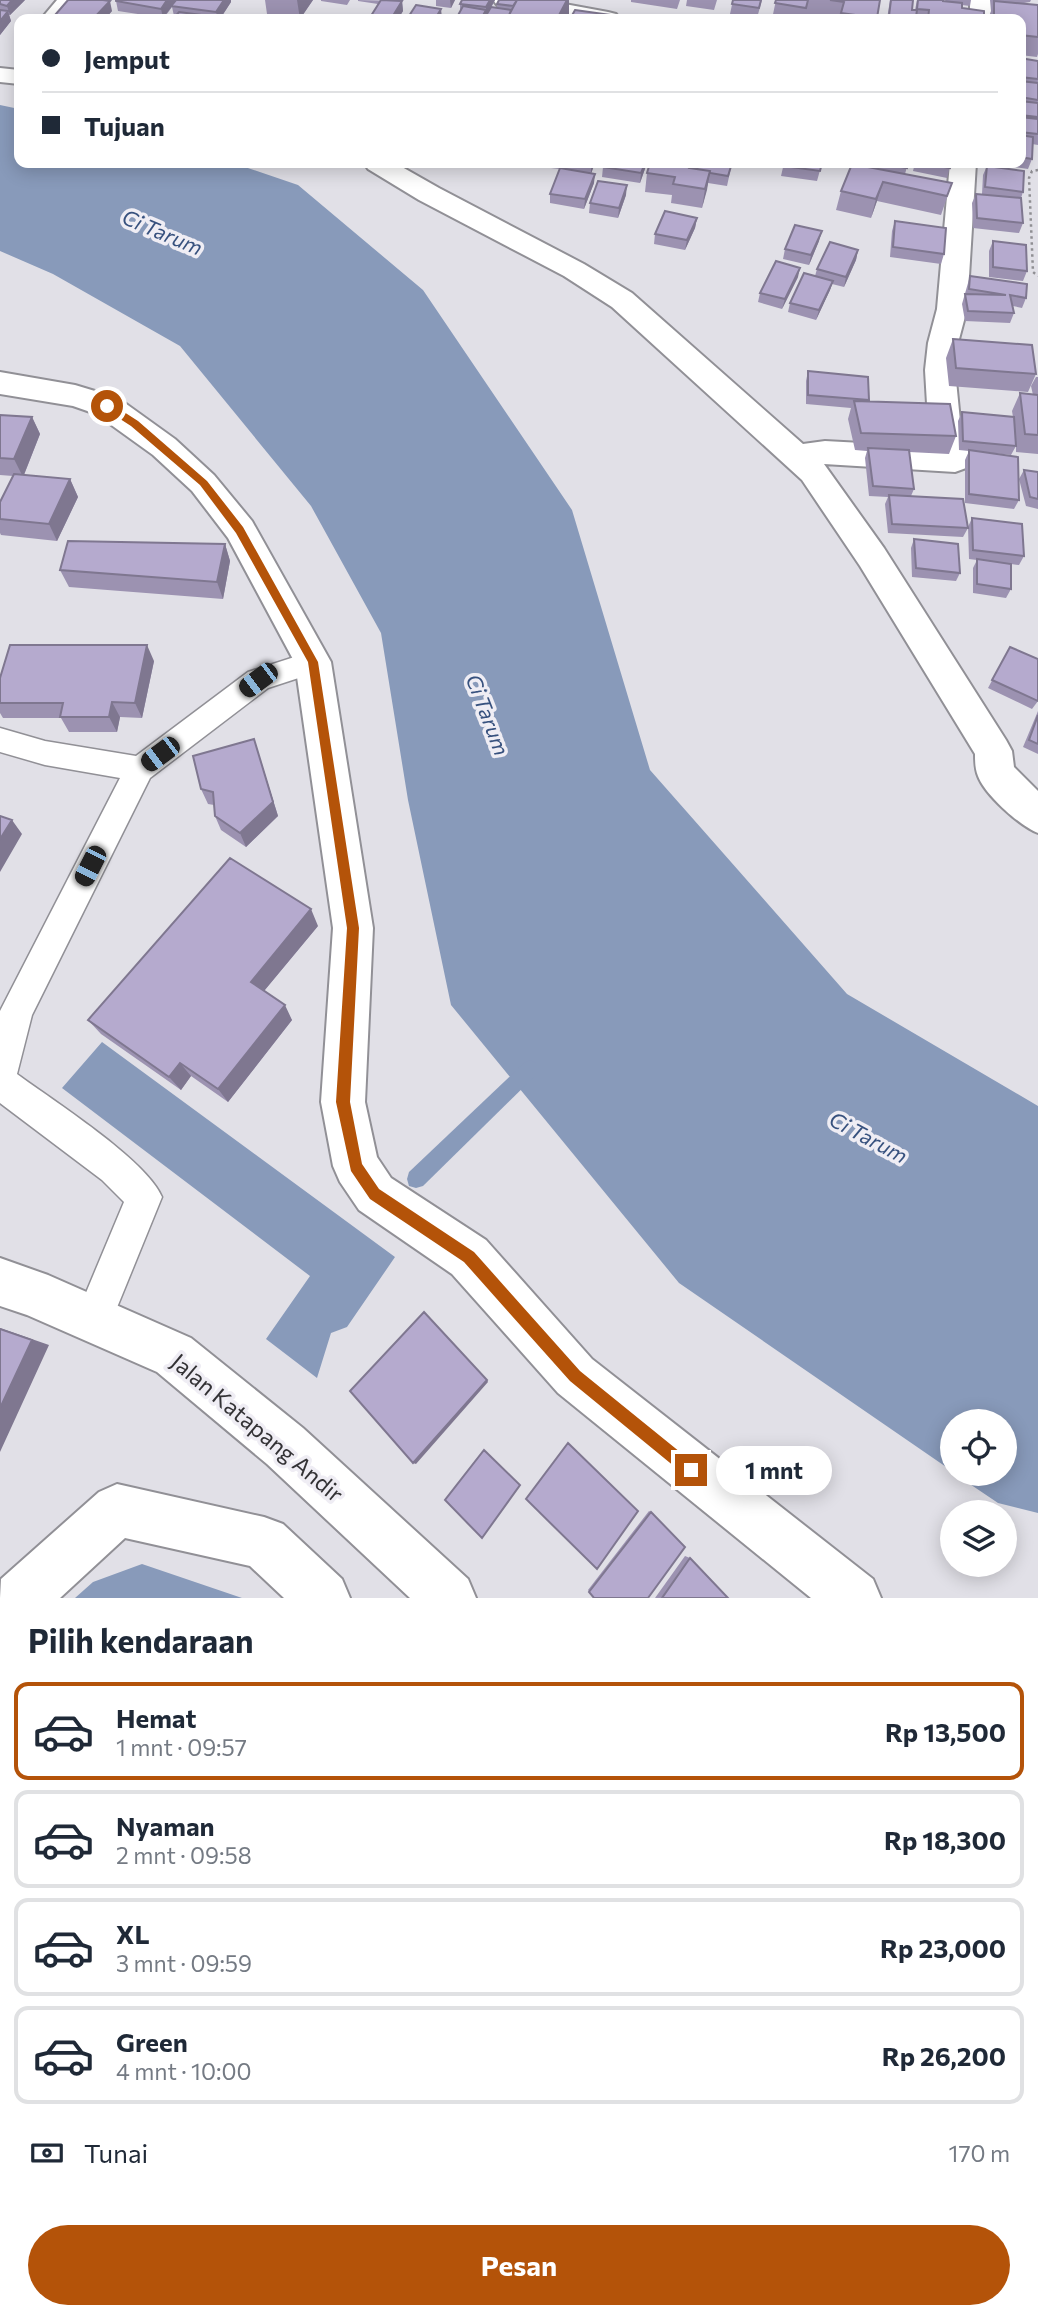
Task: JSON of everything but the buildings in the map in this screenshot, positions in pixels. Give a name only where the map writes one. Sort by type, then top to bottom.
[{"type":"street","points":[[57,14],[69,0]]},
{"type":"street","points":[[505,0],[575,10]]},
{"type":"street","points":[[385,168],[429,194],[575,270],[622,300],[813,472],[872,557],[909,621],[993,751],[996,774],[1038,816]]},
{"type":"street","points":[[796,457],[825,452],[955,460],[944,421],[940,370],[943,343],[952,309],[963,168]]},
{"type":"street","points":[[0,383],[75,396],[107,406],[164,447],[203,483],[240,530],[313,662],[353,928],[343,1102],[356,1166],[374,1194],[469,1257],[575,1376],[855,1598]]},
{"type":"street","name":"Jalan Katapang Andir","points":[[0,1282],[31,1292],[174,1355],[285,1446],[449,1598]]},
{"type":"street","points":[[20,1598],[117,1510],[264,1543],[323,1598]]},
{"type":"lane","points":[[0,1075],[16,1012],[140,769],[258,680],[313,662]]},
{"type":"lane","points":[[0,740],[45,752],[140,769]]},
{"type":"lane","points":[[0,1082],[114,1168],[144,1197],[94,1319]]},
{"type":"path","points":[[1038,170],[1032,172],[1029,178],[1031,258],[1033,272],[1038,276]]},
{"type":"water","name":"Ci Tarum","points":[[0,105],[14,108],[14,168],[248,168],[298,185],[423,290],[572,510],[650,770],[847,994],[1038,1106],[1038,1513],[1017,1508],[1017,1500],[994,1500],[973,1486],[1017,1486],[1017,1409],[940,1409],[940,1463],[679,1283],[451,1005],[408,800],[381,633],[311,506],[180,346],[53,274],[0,251]]},
{"type":"water","points":[[102,1042],[395,1257],[347,1327],[331,1333],[317,1378],[266,1339],[310,1276],[62,1088]]},
{"type":"water","points":[[142,1564],[242,1598],[75,1598],[93,1582]]},
{"type":"waterway","points":[[416,1179],[530,1069]]},
{"type":"route","points":[[107,406],[135,423],[203,483],[240,530],[313,662],[353,928],[343,1102],[356,1166],[374,1194],[469,1257],[575,1376],[691,1470]]}]
